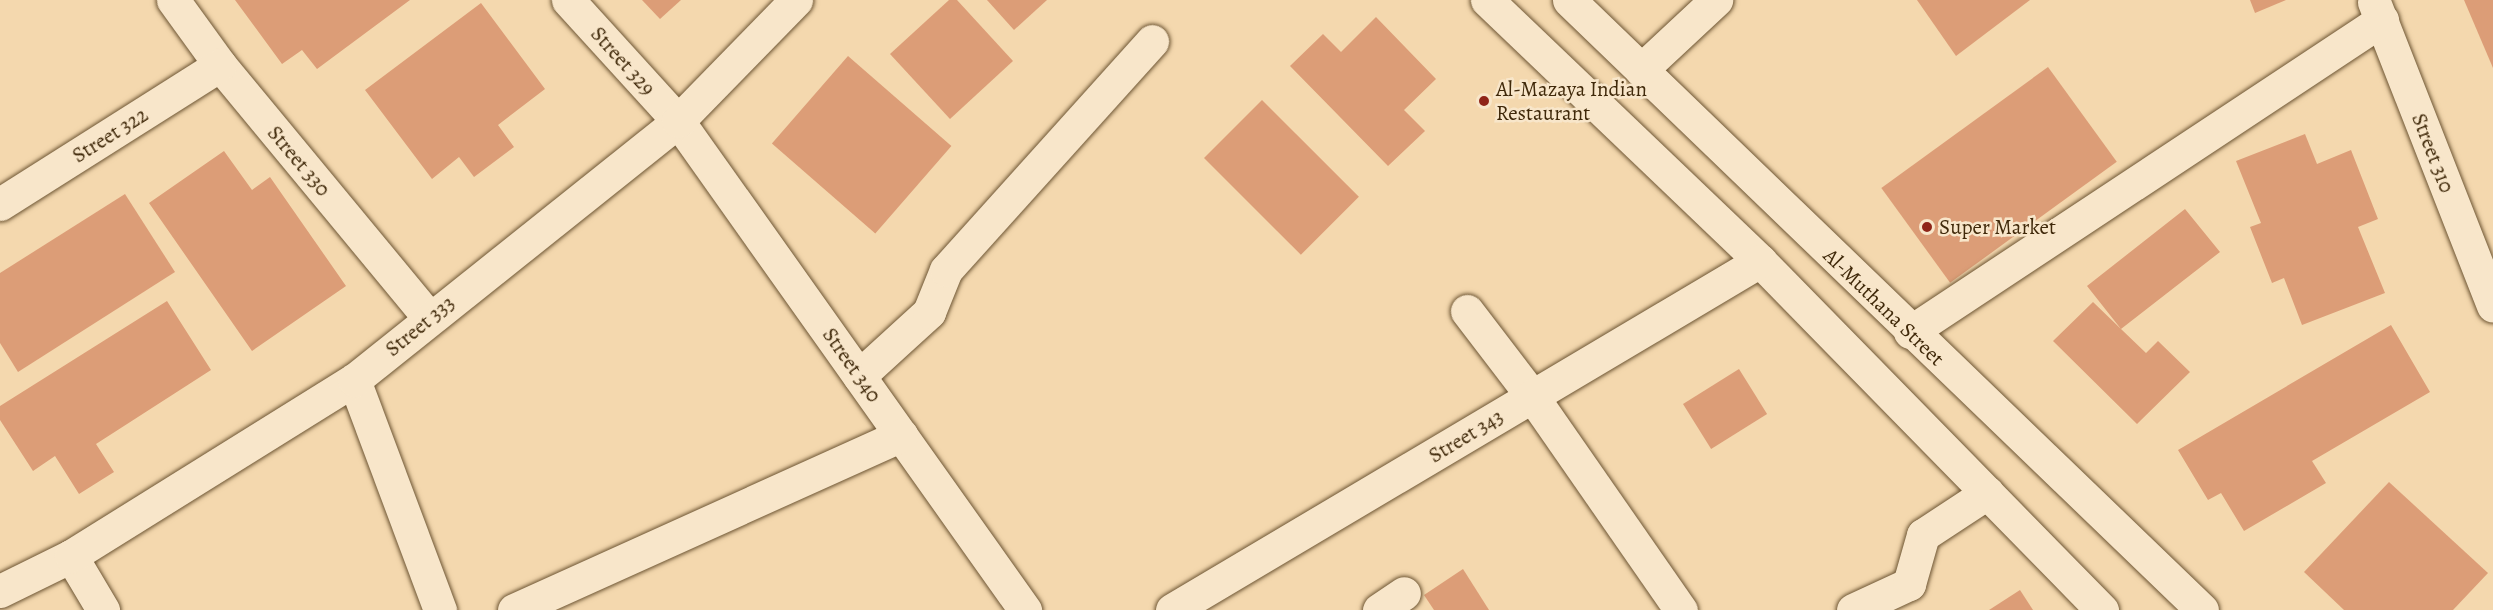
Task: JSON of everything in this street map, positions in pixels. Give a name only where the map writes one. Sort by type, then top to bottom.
[{"type":"street","name":"Street 330","points":[[173,0],[220,65],[429,318]]},
{"type":"street","name":"Street 329","points":[[568,0],[678,121]]},
{"type":"street","name":"Street 333","points":[[0,591],[72,556],[354,380],[678,121],[796,0]]},
{"type":"street","points":[[1487,0],[1760,261],[2102,610]]},
{"type":"street","name":"Al-Muthana Street","points":[[1569,0],[1910,332],[2202,610]]},
{"type":"street","points":[[1641,70],[1716,0]]},
{"type":"street","points":[[1910,332],[2378,10]]},
{"type":"street","name":"Street 310","points":[[2378,10],[2493,305]]},
{"type":"street","points":[[859,376],[928,312],[946,270],[1152,42]]},
{"type":"street","name":"Street 322","points":[[0,204],[220,65]]},
{"type":"street","name":"Street 340","points":[[678,121],[1024,610]]},
{"type":"street","name":"Street 343","points":[[1173,610],[1760,261]]},
{"type":"street","points":[[1467,311],[1532,396],[1681,610]]},
{"type":"street","points":[[354,380],[440,610]]},
{"type":"street","points":[[514,610],[901,435]]},
{"type":"street","points":[[1853,610],[1909,584],[1923,535],[1987,493]]},
{"type":"street","points":[[72,556],[103,610]]},
{"type":"building","points":[[235,0],[410,0],[317,69],[302,50],[282,64]]},
{"type":"building","points":[[642,0],[681,0],[660,19]]},
{"type":"building","points":[[949,0],[957,0],[1013,61],[950,119],[890,54]]},
{"type":"building","points":[[987,0],[1047,0],[1014,30]]},
{"type":"building","points":[[1917,0],[2030,0],[1956,56]]},
{"type":"building","points":[[2250,0],[2286,0],[2255,13]]},
{"type":"building","points":[[2464,0],[2493,0],[2493,68]]},
{"type":"building","points":[[481,3],[545,89],[498,125],[514,147],[474,177],[459,157],[432,179],[365,90]]},
{"type":"building","points":[[1376,17],[1436,79],[1404,110],[1425,131],[1388,166],[1290,66],[1323,34],[1341,52]]},
{"type":"building","points":[[848,56],[951,146],[875,233],[772,144]]},
{"type":"building","points":[[2048,67],[2117,162],[1950,283],[1881,188]]},
{"type":"building","points":[[1262,100],[1359,197],[1301,255],[1204,158]]},
{"type":"building","points":[[2305,134],[2317,164],[2351,150],[2378,219],[2358,227],[2385,293],[2302,325],[2284,278],[2272,283],[2250,227],[2261,223],[2236,161]]},
{"type":"building","points":[[224,151],[252,190],[270,177],[346,286],[252,351],[149,203]]},
{"type":"building","points":[[125,194],[175,272],[18,372],[0,343],[0,273]]},
{"type":"building","points":[[2185,209],[2220,252],[2121,329],[2087,286]]},
{"type":"building","points":[[167,301],[211,370],[96,444],[114,472],[79,494],[55,456],[33,471],[0,420],[0,406]]},
{"type":"building","points":[[2093,302],[2146,353],[2158,341],[2190,372],[2137,424],[2053,341]]},
{"type":"building","points":[[2391,325],[2430,392],[2312,461],[2326,483],[2244,531],[2221,493],[2208,500],[2178,450]]},
{"type":"building","points":[[1739,369],[1767,414],[1711,449],[1683,404]]},
{"type":"building","points":[[2389,482],[2488,573],[2453,610],[2344,610],[2304,572]]},
{"type":"building","points":[[1463,569],[1489,610],[1434,610],[1424,595]]},
{"type":"building","points":[[2020,590],[2033,610],[1989,610]]},
{"type":"place","name":"Al-Mazaya Indian Restaurant","points":[[1484,101]]},
{"type":"place","name":"Super Market","points":[[1927,227]]}]
